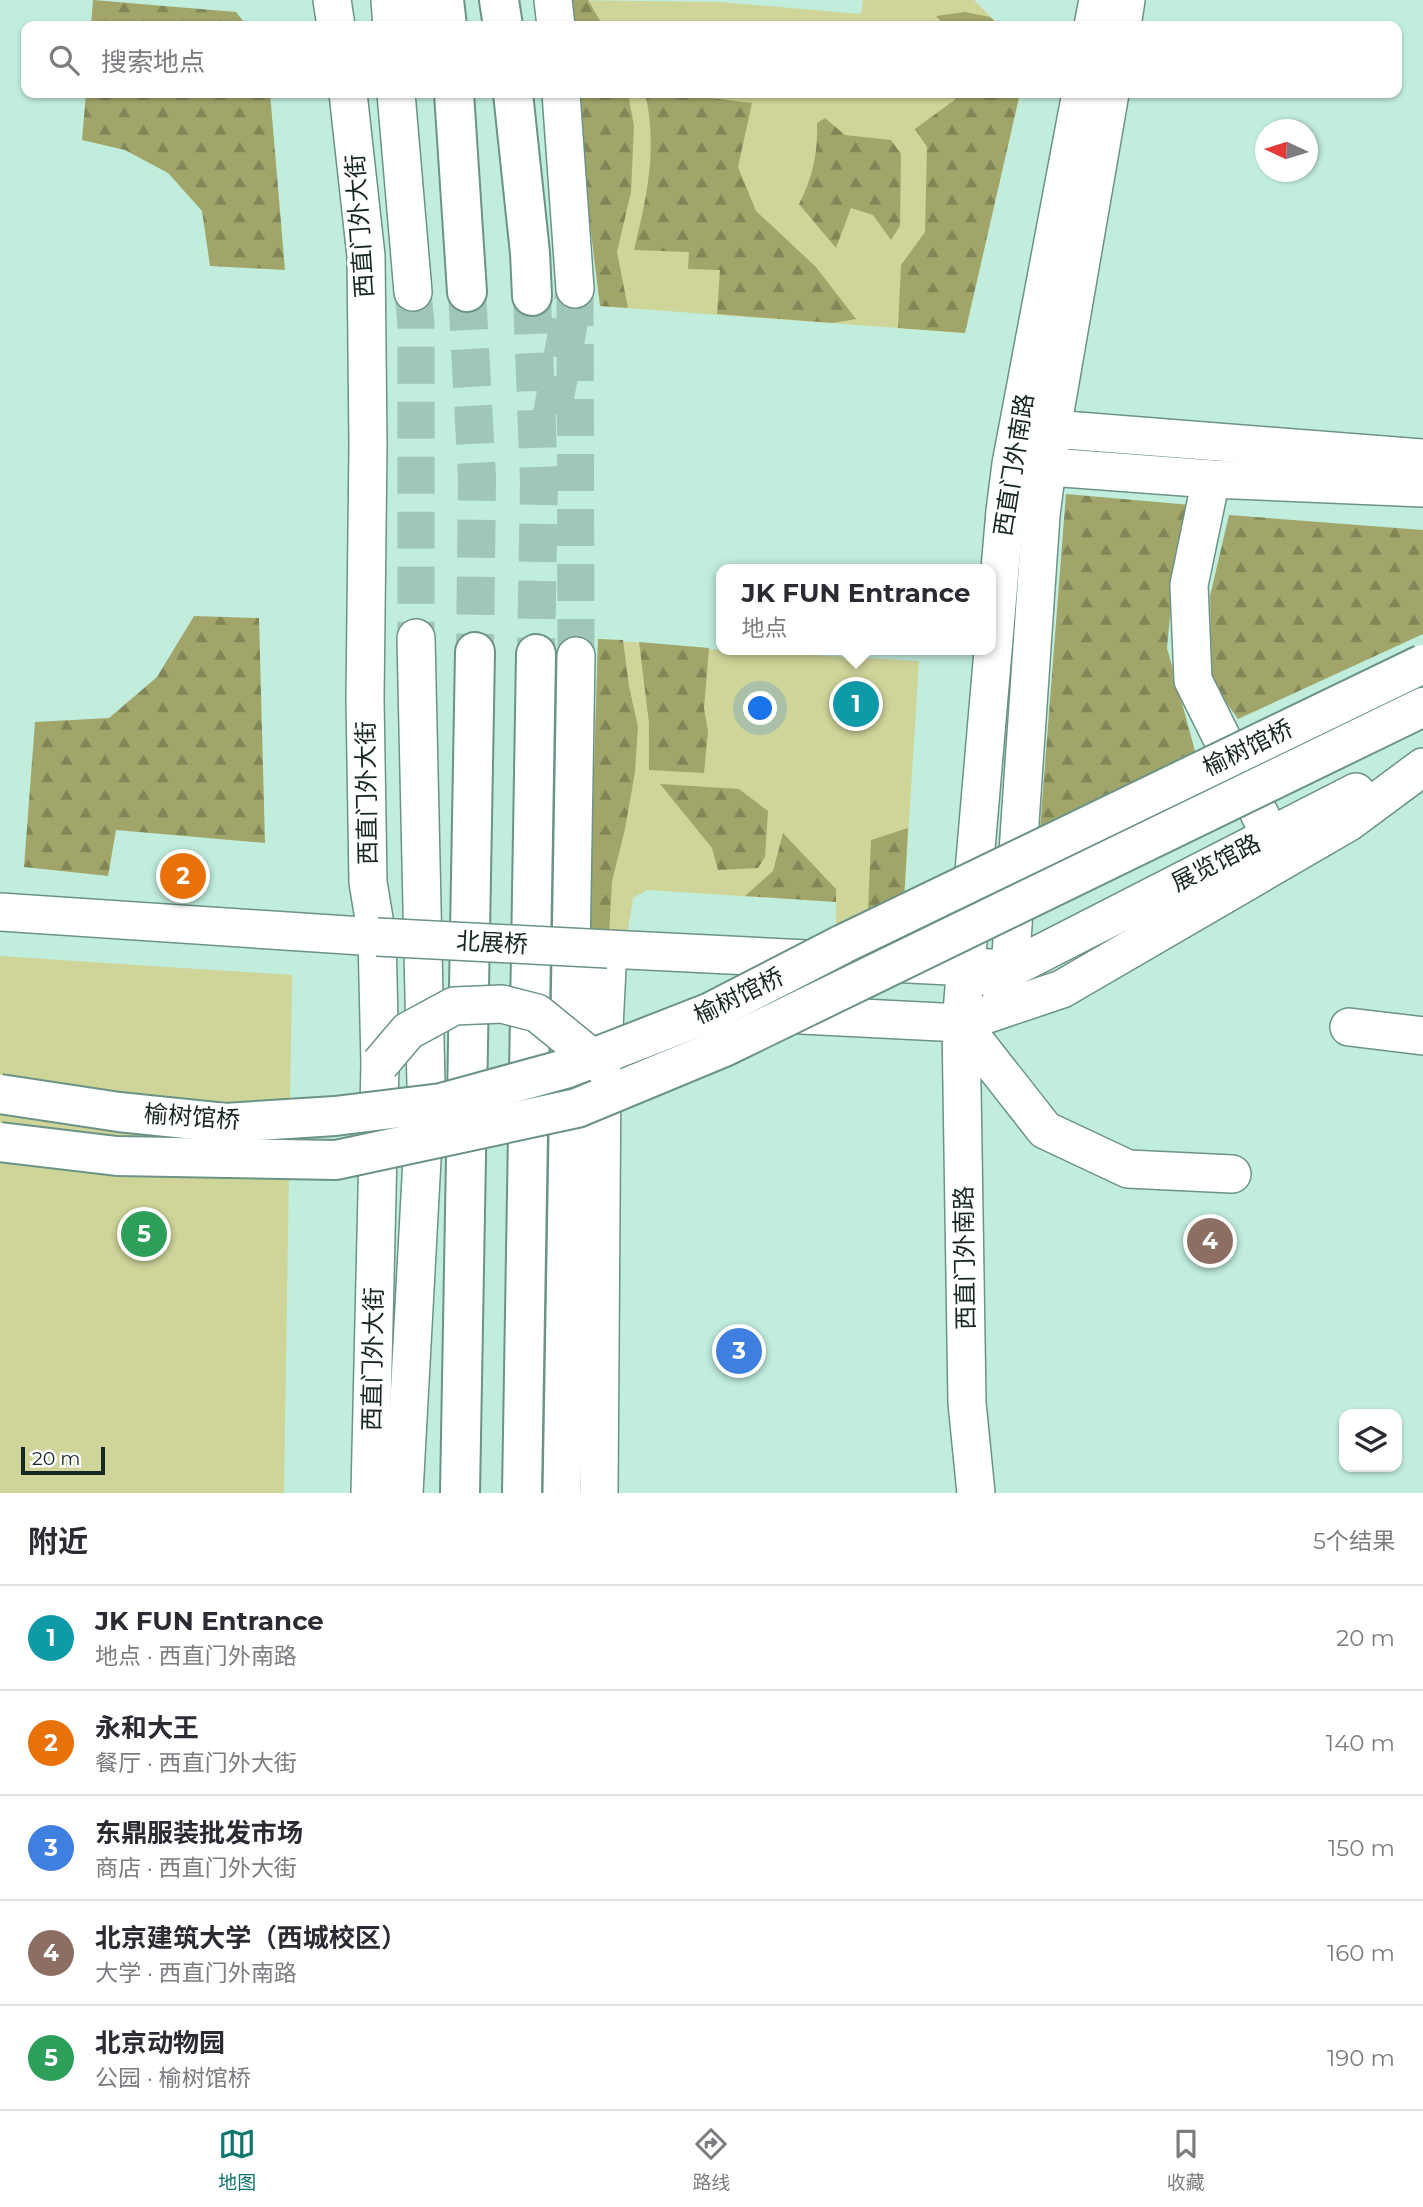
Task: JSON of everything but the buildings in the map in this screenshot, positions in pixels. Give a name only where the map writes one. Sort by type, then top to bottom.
[{"type":"main road","points":[[410,0],[415,21]]},
{"type":"main road","points":[[444,0],[446,21]]},
{"type":"main road","points":[[499,0],[502,21]]},
{"type":"main road","points":[[436,98],[461,190]]},
{"type":"main road","points":[[454,98],[467,292]]},
{"type":"main road","points":[[514,98],[530,253],[531,296]]},
{"type":"main road","points":[[460,1493],[475,652]]},
{"type":"main road","points":[[522,1493],[536,654]]},
{"type":"main road","name":"榆树馆桥","points":[[0,1094],[225,1123],[335,1116],[441,1103],[565,1069],[711,1012],[856,938],[1423,664]]},
{"type":"main road","name":"榆树馆桥","points":[[0,1142],[117,1156],[336,1160],[577,1108],[724,1047],[1423,706]]},
{"type":"street","points":[[332,0],[335,21]]},
{"type":"street","points":[[390,0],[391,21]]},
{"type":"street","points":[[553,0],[555,21]]},
{"type":"street","points":[[1094,21],[1098,0]]},
{"type":"street","points":[[1123,21],[1126,0]]},
{"type":"street","name":"西直门外大街","points":[[349,98],[366,256],[368,882],[377,937],[380,1064],[370,1493]]},
{"type":"street","name":"西直门外大街","points":[[396,98],[413,292]]},
{"type":"street","points":[[561,98],[575,289]]},
{"type":"street","name":"西直门外南路","points":[[1010,969],[1040,528],[1029,466],[1080,98]]},
{"type":"street","name":"西直门外南路","points":[[996,616],[1005,511],[1052,429],[1109,98]]},
{"type":"street","points":[[1052,429],[1423,458]]},
{"type":"street","points":[[1029,466],[1211,479],[1423,488]]},
{"type":"street","points":[[1211,479],[1189,584],[1193,680],[1270,835]]},
{"type":"street","name":"西直门外大街","points":[[404,1493],[426,1084],[415,638]]},
{"type":"street","name":"西直门外南路","points":[[976,1493],[967,1403],[961,1023],[993,655]]},
{"type":"street","points":[[562,1493],[576,656]]},
{"type":"street","name":"展览馆路","points":[[1010,969],[1423,758]]},
{"type":"street","points":[[602,1066],[641,1027],[679,1009],[961,1023],[1062,989],[1349,822],[1423,767]]},
{"type":"street","name":"北展桥","points":[[0,912],[608,949]]},
{"type":"street","points":[[598,1493],[602,1066],[608,949],[1010,969]]},
{"type":"street","points":[[961,1023],[1010,969]]},
{"type":"street","points":[[380,1064],[408,1031],[454,1006],[502,1004],[537,1013],[602,1066]]},
{"type":"street","points":[[961,1023],[1045,1130],[1128,1169],[1232,1174]]},
{"type":"street","points":[[1349,1027],[1423,1035]]},
{"type":"green space","points":[[93,0],[236,12],[243,21],[91,21]]},
{"type":"green space","points":[[563,0],[720,2],[861,14],[863,0],[974,0],[995,21],[565,21]]},
{"type":"green space","points":[[563,0],[588,0],[600,21],[565,21]]},
{"type":"green space","points":[[965,12],[990,17],[994,21],[940,21],[936,16]]},
{"type":"green space","points":[[86,98],[270,98],[285,270],[210,266],[202,211],[168,173],[125,150],[82,140]]},
{"type":"green space","points":[[575,98],[1019,98],[965,333],[600,306]]},
{"type":"green space","points":[[575,98],[629,98],[634,126],[631,192],[617,252],[628,308],[600,306]]},
{"type":"green space","points":[[646,98],[710,98],[752,103],[738,167],[756,211],[816,267],[856,319],[833,323],[717,314],[720,270],[688,269],[689,252],[634,250],[647,191],[651,153]]},
{"type":"green space","points":[[957,98],[1019,98],[965,333],[898,328],[901,265],[925,232],[927,147],[915,129]]},
{"type":"green space","points":[[825,118],[845,135],[891,140],[901,154],[900,226],[891,240],[873,215],[851,208],[836,248],[799,204],[814,165],[817,123]]},
{"type":"green space","points":[[1066,494],[1191,505],[1173,583],[1167,648],[1195,751],[1040,829]]},
{"type":"green space","points":[[1229,515],[1423,530],[1423,634],[1238,719],[1212,683],[1210,596]]},
{"type":"green space","points":[[194,616],[259,618],[265,843],[116,830],[108,876],[24,867],[35,722],[109,718],[157,677]]},
{"type":"green space","points":[[598,639],[716,650],[716,655],[811,655],[919,661],[902,936],[836,933],[836,902],[647,890],[633,898],[627,936],[589,934]]},
{"type":"green space","points":[[598,639],[623,640],[638,727],[635,772],[612,881],[609,935],[589,934]]},
{"type":"green space","points":[[639,642],[709,648],[704,708],[708,731],[704,773],[649,770],[649,723]]},
{"type":"green space","points":[[660,784],[739,789],[768,811],[765,857],[758,868],[718,870],[712,848]]},
{"type":"green space","points":[[908,828],[902,936],[867,934],[871,840]]},
{"type":"green space","points":[[783,833],[836,889],[836,902],[745,896],[773,871]]},
{"type":"green space","points":[[0,956],[292,975],[284,1493],[0,1493]]},
{"type":"tunnel","points":[[575,289],[576,656]]},
{"type":"tunnel","points":[[552,414],[575,289]]},
{"type":"tunnel","points":[[413,292],[416,325],[416,638]]},
{"type":"tunnel","points":[[467,292],[477,478],[475,652]]},
{"type":"tunnel","points":[[532,296],[539,482],[536,654]]},
{"type":"place","name":"JK FUN Entrance","points":[[856,704]]},
{"type":"place","name":"永和大王","points":[[183,876]]},
{"type":"place","name":"北京动物园","points":[[144,1234]]},
{"type":"place","name":"北京建筑大学（西城校区）","points":[[1210,1241]]},
{"type":"place","name":"东鼎服装批发市场","points":[[739,1351]]}]
